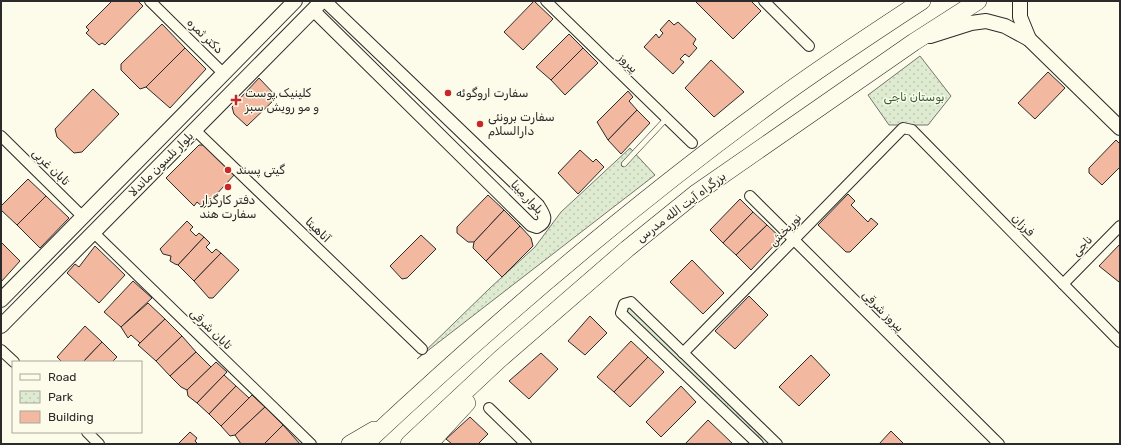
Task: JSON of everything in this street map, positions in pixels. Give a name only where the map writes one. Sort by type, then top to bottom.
[{"type":"highway","points":[[365,444],[486,334],[611,227],[768,106],[922,1]]},
{"type":"highway","name":"بزرگراه آیت الله مدرس","points":[[409,444],[500,359],[627,249],[695,194],[914,42],[978,1]]},
{"type":"highway","points":[[429,444],[463,408],[500,359]]},
{"type":"highway","points":[[350,444],[390,421]]},
{"type":"main road","points":[[1020,1],[1020,17],[1029,39]]},
{"type":"main road","name":"بلوار نلسون ماندلا","points":[[1,300],[293,2]]},
{"type":"main road","name":"بلوار نلسون ماندلا","points":[[1,326],[317,6]]},
{"type":"main road","points":[[914,42],[971,23],[986,21],[1005,26],[1029,39],[1120,128]]},
{"type":"street","name":"دکتر ثمره","points":[[150,1],[224,74]]},
{"type":"street","name":"بلوار مینا","points":[[317,6],[325,22],[531,224],[537,227],[542,225],[545,216],[538,205],[325,1]]},
{"type":"street","name":"پیروز","points":[[546,1],[692,143]]},
{"type":"street","points":[[764,1],[809,46]]},
{"type":"street","points":[[325,22],[327,17],[336,11]]},
{"type":"street","name":"نوربخش","points":[[683,353],[903,128],[907,128]]},
{"type":"street","name":"فرزان","points":[[907,128],[912,130],[1120,342]]},
{"type":"street","name":"آناهیتا","points":[[195,130],[422,349]]},
{"type":"street","name":"تابان غربی","points":[[1,136],[83,217]]},
{"type":"street","name":"پیروز شرقی","points":[[750,196],[999,444]]},
{"type":"street","name":"ناجی","points":[[1063,284],[1120,226]]},
{"type":"street","name":"تابان شرقی","points":[[94,232],[311,444]]},
{"type":"street","points":[[758,444],[621,312],[624,304],[631,302],[777,444]]},
{"type":"street","points":[[1,350],[13,361]]},
{"type":"street","points":[[489,408],[526,444]]},
{"type":"street","points":[[88,433],[99,444]]},
{"type":"lane","points":[[624,164],[667,118]]},
{"type":"green space","name":"بوستان ناجی","points":[[920,56],[951,96],[928,125],[889,125],[868,95]]},
{"type":"green space","points":[[630,148],[655,175],[417,359],[490,288],[535,247],[561,212]]},
{"type":"green space","points":[[629,305],[772,444],[764,444],[625,310]]},
{"type":"building","points":[[112,1],[138,1],[143,6],[105,45],[102,43],[99,45],[86,33],[89,30],[86,27]]},
{"type":"building","points":[[534,1],[553,19],[523,50],[504,32]]},
{"type":"building","points":[[695,1],[751,1],[761,11],[733,39]]},
{"type":"building","points":[[669,20],[674,25],[678,22],[696,39],[693,44],[697,48],[689,57],[685,54],[680,59],[684,62],[673,74],[644,47],[656,34],[659,38],[663,33],[660,30]]},
{"type":"building","points":[[162,24],[185,48],[146,87],[140,89],[121,70],[121,64]]},
{"type":"building","points":[[569,34],[583,48],[551,80],[536,67]]},
{"type":"building","points":[[185,48],[206,69],[170,108],[146,87]]},
{"type":"building","points":[[583,48],[598,63],[565,95],[551,80]]},
{"type":"building","points":[[711,60],[744,92],[714,117],[685,88]]},
{"type":"building","points":[[1048,72],[1065,88],[1035,119],[1018,103]]},
{"type":"building","points":[[259,78],[277,97],[247,126],[234,114],[232,107]]},
{"type":"building","points":[[93,89],[119,114],[82,152],[74,153],[57,137],[55,129]]},
{"type":"building","points":[[628,91],[633,97],[629,101],[637,110],[608,140],[597,122]]},
{"type":"building","points":[[637,110],[650,123],[621,154],[608,140]]},
{"type":"building","points":[[1116,140],[1120,144],[1120,167],[1102,185],[1089,173],[1089,168]]},
{"type":"building","points":[[199,145],[205,145],[235,174],[204,208],[197,202],[194,206],[166,178]]},
{"type":"building","points":[[580,150],[593,162],[596,159],[604,167],[578,194],[558,173]]},
{"type":"building","points":[[28,179],[46,196],[17,225],[1,210],[1,206]]},
{"type":"building","points":[[848,194],[855,201],[851,205],[868,222],[871,218],[878,224],[850,252],[846,252],[818,225]]},
{"type":"building","points":[[488,195],[504,210],[474,242],[468,242],[457,233],[457,227]]},
{"type":"building","points":[[46,196],[69,218],[40,248],[17,225]]},
{"type":"building","points":[[740,199],[753,212],[723,243],[710,230]]},
{"type":"building","points":[[504,210],[520,226],[486,261],[473,248],[474,242]]},
{"type":"building","points":[[753,212],[767,225],[736,255],[723,243]]},
{"type":"building","points":[[187,221],[193,227],[190,230],[196,236],[199,233],[204,237],[178,265],[170,261],[171,256],[163,254],[160,249]]},
{"type":"building","points":[[767,225],[781,238],[751,270],[736,255]]},
{"type":"building","points":[[520,226],[531,238],[533,246],[502,277],[486,261]]},
{"type":"building","points":[[421,235],[436,249],[407,278],[402,279],[390,266]]},
{"type":"building","points":[[204,237],[210,243],[206,247],[212,253],[216,249],[221,253],[194,281],[178,265]]},
{"type":"building","points":[[1,242],[20,261],[1,282]]},
{"type":"building","points":[[1120,244],[1120,281],[1119,282],[1099,266]]},
{"type":"building","points":[[95,246],[125,275],[99,303],[67,273],[75,264],[79,267]]},
{"type":"building","points":[[221,253],[239,270],[213,298],[209,298],[194,281]]},
{"type":"building","points":[[692,260],[724,293],[703,314],[670,282]]},
{"type":"building","points":[[133,281],[152,298],[121,327],[104,312]]},
{"type":"building","points":[[749,296],[768,315],[735,349],[715,331]]},
{"type":"building","points":[[148,303],[165,319],[140,343],[131,335],[128,338],[121,327]]},
{"type":"building","points":[[590,316],[607,333],[585,355],[568,341]]},
{"type":"building","points":[[165,319],[182,336],[156,361],[138,345]]},
{"type":"building","points":[[85,326],[102,342],[84,361],[61,361],[57,357]]},
{"type":"building","points":[[182,336],[196,352],[170,376],[156,361]]},
{"type":"building","points":[[631,341],[648,357],[614,392],[597,377]]},
{"type":"building","points":[[102,342],[117,357],[113,361],[84,361]]},
{"type":"building","points":[[196,352],[211,367],[187,390],[181,387],[170,376]]},
{"type":"building","points":[[541,353],[558,369],[529,399],[509,381]]},
{"type":"building","points":[[811,355],[830,375],[799,406],[779,387]]},
{"type":"building","points":[[648,357],[664,372],[630,407],[614,392]]},
{"type":"building","points":[[216,362],[227,372],[197,403],[188,396],[187,390]]},
{"type":"building","points":[[224,375],[236,386],[209,414],[197,403]]},
{"type":"building","points":[[236,386],[249,398],[221,426],[209,414]]},
{"type":"building","points":[[681,386],[696,402],[661,437],[646,422]]},
{"type":"building","points":[[252,395],[265,407],[235,435],[230,436],[221,426]]},
{"type":"building","points":[[265,407],[283,425],[264,444],[241,444],[235,435]]},
{"type":"building","points":[[470,417],[488,434],[478,444],[452,444],[446,439]]},
{"type":"building","points":[[708,420],[733,444],[685,444]]},
{"type":"building","points":[[283,425],[300,444],[264,444]]},
{"type":"building","points":[[891,431],[904,444],[879,444]]},
{"type":"building","points":[[190,432],[197,438],[195,441],[198,444],[178,444]]},
{"type":"place","name":"سفارت اروگوئه","points":[[448,93]]},
{"type":"place","name":"کلینیک پوست و مو رویش سبز","points":[[236,100]]},
{"type":"place","name":"سفارت برونئی دارالسلام","points":[[480,124]]},
{"type":"place","name":"گیتی پسند","points":[[228,170]]},
{"type":"place","name":"دفتر کارگزار سفارت هند","points":[[228,187]]}]
